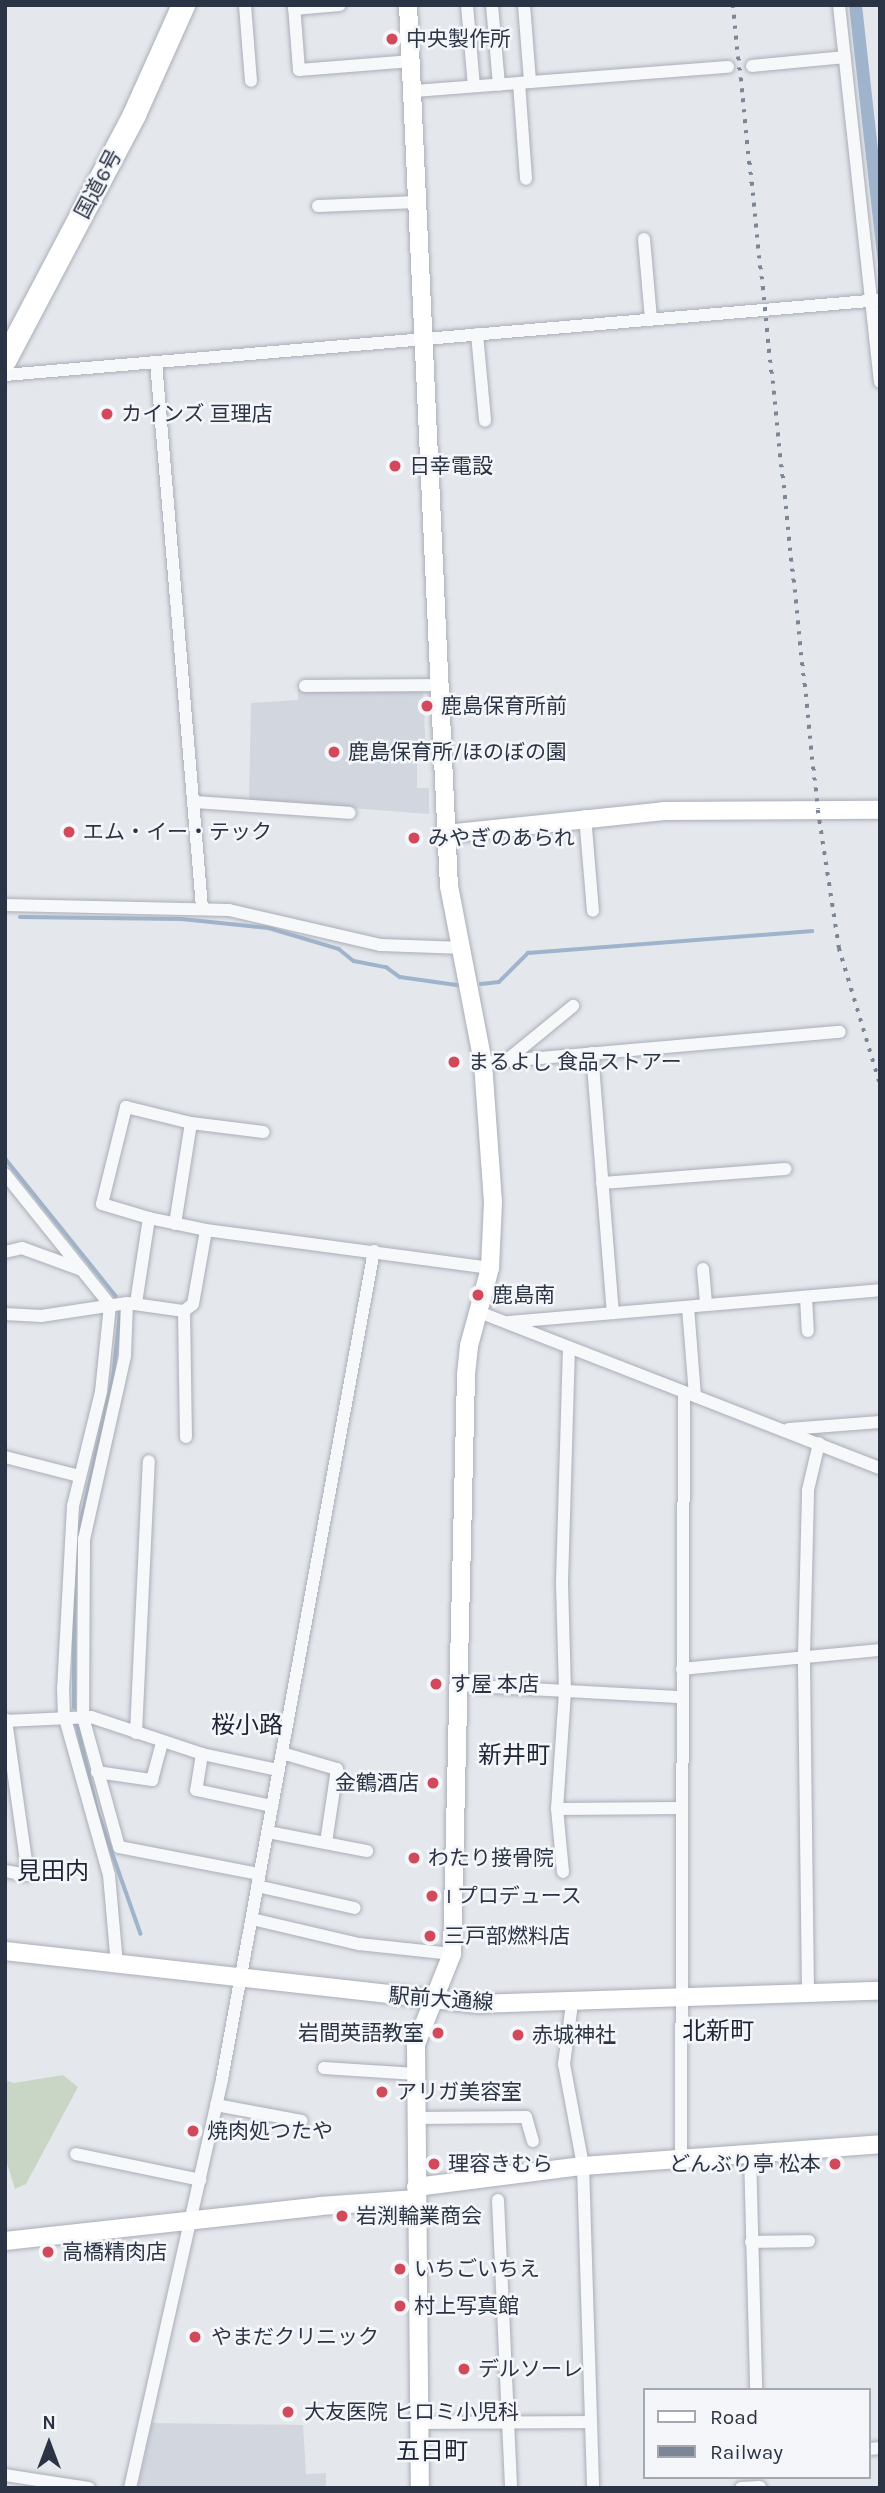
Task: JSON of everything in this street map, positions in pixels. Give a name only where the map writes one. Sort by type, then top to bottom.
[{"type":"highway","name":"国道6号","points":[[5,359],[134,114],[183,5]]},
{"type":"street","points":[[245,5],[251,81]]},
{"type":"street","points":[[340,5],[294,7],[299,70],[412,61]]},
{"type":"street","points":[[408,5],[449,886],[464,948],[483,1063],[493,1202],[490,1268],[478,1312],[466,1376],[452,1954],[419,2030],[416,2074],[420,2488]]},
{"type":"street","points":[[467,5],[474,86]]},
{"type":"street","points":[[492,5],[499,85]]},
{"type":"street","points":[[524,5],[526,179]]},
{"type":"street","points":[[839,5],[876,301],[880,382]]},
{"type":"street","points":[[752,66],[845,57]]},
{"type":"street","points":[[414,90],[728,67]]},
{"type":"street","points":[[318,206],[418,202]]},
{"type":"street","points":[[644,239],[651,319]]},
{"type":"street","points":[[5,375],[876,301]]},
{"type":"street","points":[[477,334],[485,421]]},
{"type":"street","points":[[156,362],[202,908]]},
{"type":"street","points":[[305,685],[439,685]]},
{"type":"street","points":[[194,802],[350,813]]},
{"type":"street","points":[[446,834],[584,816],[664,811],[880,810]]},
{"type":"street","points":[[584,816],[593,911]]},
{"type":"street","points":[[5,905],[202,908],[256,915],[381,945],[464,948]]},
{"type":"street","points":[[506,1061],[573,1006]]},
{"type":"street","points":[[483,1063],[840,1032]]},
{"type":"street","points":[[592,1053],[613,1313]]},
{"type":"street","points":[[263,1132],[191,1123],[126,1107],[102,1204],[149,1218],[206,1230],[490,1268]]},
{"type":"street","points":[[175,1224],[191,1123]]},
{"type":"street","points":[[602,1183],[785,1169]]},
{"type":"street","points":[[5,1174],[110,1305],[101,1392],[79,1476],[68,1563],[64,1715],[109,1875],[117,1964]]},
{"type":"street","points":[[149,1218],[131,1303],[125,1356],[84,1539],[83,1717],[119,1847],[258,1880],[355,1908]]},
{"type":"street","points":[[5,1314],[41,1316],[131,1303],[184,1311],[193,1304],[206,1230]]},
{"type":"street","points":[[5,1252],[22,1248],[83,1270]]},
{"type":"street","points":[[130,2488],[200,2180],[241,1979],[374,1251]]},
{"type":"street","points":[[703,1269],[706,1305]]},
{"type":"street","points":[[506,1322],[880,1290]]},
{"type":"street","points":[[806,1297],[808,1331]]},
{"type":"street","points":[[681,2158],[681,1698],[690,1394],[688,1307]]},
{"type":"street","points":[[184,1311],[186,1437]]},
{"type":"street","points":[[478,1312],[880,1468]]},
{"type":"street","points":[[563,1872],[557,1809],[565,1690],[562,1582],[569,1348]]},
{"type":"street","points":[[784,1430],[880,1422]]},
{"type":"street","points":[[808,1994],[804,1656],[808,1490],[819,1443]]},
{"type":"street","points":[[5,1457],[79,1476]]},
{"type":"street","points":[[136,1733],[149,1461]]},
{"type":"street","points":[[682,1669],[880,1650]]},
{"type":"street","points":[[457,1685],[681,1698]]},
{"type":"street","points":[[5,1871],[28,1875],[10,1784],[6,1720],[64,1715],[83,1717],[202,1754],[278,1770]]},
{"type":"street","points":[[97,1772],[152,1780],[162,1743]]},
{"type":"street","points":[[282,1753],[337,1769],[326,1843]]},
{"type":"street","points":[[202,1754],[196,1790],[272,1806]]},
{"type":"street","points":[[557,1809],[682,1808]]},
{"type":"street","points":[[268,1832],[367,1852]]},
{"type":"street","points":[[251,1919],[359,1944],[452,1954]]},
{"type":"street","name":"駅前大通線","points":[[5,1951],[432,2001],[572,2004],[880,1991]]},
{"type":"street","points":[[572,2004],[564,2064],[583,2166],[593,2488]]},
{"type":"street","points":[[324,2068],[416,2074]]},
{"type":"street","points":[[216,2105],[302,2121]]},
{"type":"street","points":[[416,2118],[526,2117],[533,2141]]},
{"type":"street","points":[[5,2241],[416,2193],[583,2166],[880,2144]]},
{"type":"street","points":[[750,2153],[757,2388]]},
{"type":"street","points":[[76,2154],[200,2180]]},
{"type":"street","points":[[498,2200],[511,2488]]},
{"type":"street","points":[[751,2242],[809,2241]]},
{"type":"street","points":[[419,2423],[591,2422]]},
{"type":"street","points":[[5,2475],[89,2488]]},
{"type":"street","points":[[741,2488],[761,2487]]},
{"type":"shaded area","name":"鹿島保育所/ほのぼの園","points":[[298,689],[423,689],[426,752],[417,752],[417,788],[429,788],[429,814],[249,800],[251,703],[298,700]]},
{"type":"shaded area","points":[[152,2423],[303,2425],[306,2474],[326,2473],[326,2488],[138,2488]]},
{"type":"green space","points":[[63,2075],[78,2087],[26,2184],[15,2189],[5,2157],[5,2080],[14,2083]]},
{"type":"water","points":[[849,5],[862,5],[880,168],[880,282]]},
{"type":"waterway","points":[[20,917],[182,919],[269,928],[339,949],[354,961],[386,967],[400,977],[463,986]]},
{"type":"waterway","points":[[481,984],[499,982],[528,953],[812,931]]},
{"type":"waterway","points":[[5,1158],[116,1296]]},
{"type":"waterway","points":[[77,1540],[113,1378],[120,1312]]},
{"type":"waterway","points":[[74,1590],[74,1708]]},
{"type":"waterway","points":[[77,1724],[98,1812],[141,1934]]},
{"type":"railway","points":[[733,5],[818,810],[839,948],[880,1084]]},
{"type":"place","name":"中央製作所","points":[[392,39]]},
{"type":"place","name":"カインズ 亘理店","points":[[107,414]]},
{"type":"place","name":"日幸電設","points":[[395,466]]},
{"type":"place","name":"鹿島保育所前","points":[[427,706]]},
{"type":"place","name":"鹿島保育所/ほのぼの園","points":[[334,752]]},
{"type":"place","name":"エム・イー・テック","points":[[69,832]]},
{"type":"place","name":"みやぎのあられ","points":[[414,838]]},
{"type":"place","name":"まるよし 食品ストアー","points":[[454,1062]]},
{"type":"place","name":"鹿島南","points":[[478,1295]]},
{"type":"place","name":"す屋 本店","points":[[436,1684]]},
{"type":"place","name":"金鶴酒店","points":[[433,1783]]},
{"type":"place","name":"わたり接骨院","points":[[414,1858]]},
{"type":"place","name":"I プロデュース","points":[[432,1896]]},
{"type":"place","name":"三戸部燃料店","points":[[430,1936]]},
{"type":"place","name":"岩間英語教室","points":[[438,2033]]},
{"type":"place","name":"赤城神社","points":[[518,2035]]},
{"type":"place","name":"アリガ美容室","points":[[382,2092]]},
{"type":"place","name":"焼肉処つたや","points":[[193,2131]]},
{"type":"place","name":"理容きむら","points":[[434,2164]]},
{"type":"place","name":"どんぶり亭 松本","points":[[835,2164]]},
{"type":"place","name":"岩渕輪業商会","points":[[342,2216]]},
{"type":"place","name":"高橋精肉店","points":[[48,2252]]},
{"type":"place","name":"いちごいちえ","points":[[400,2269]]},
{"type":"place","name":"村上写真館","points":[[400,2306]]},
{"type":"place","name":"やまだクリニック","points":[[195,2337]]},
{"type":"place","name":"デルソーレ","points":[[464,2369]]},
{"type":"place","name":"大友医院 ヒロミ小児科","points":[[288,2412]]},
{"type":"district","name":"桜小路","points":[[247,1726]]},
{"type":"district","name":"新井町","points":[[514,1756]]},
{"type":"district","name":"見田内","points":[[53,1872]]},
{"type":"district","name":"北新町","points":[[718,2032]]},
{"type":"district","name":"五日町","points":[[432,2452]]}]
